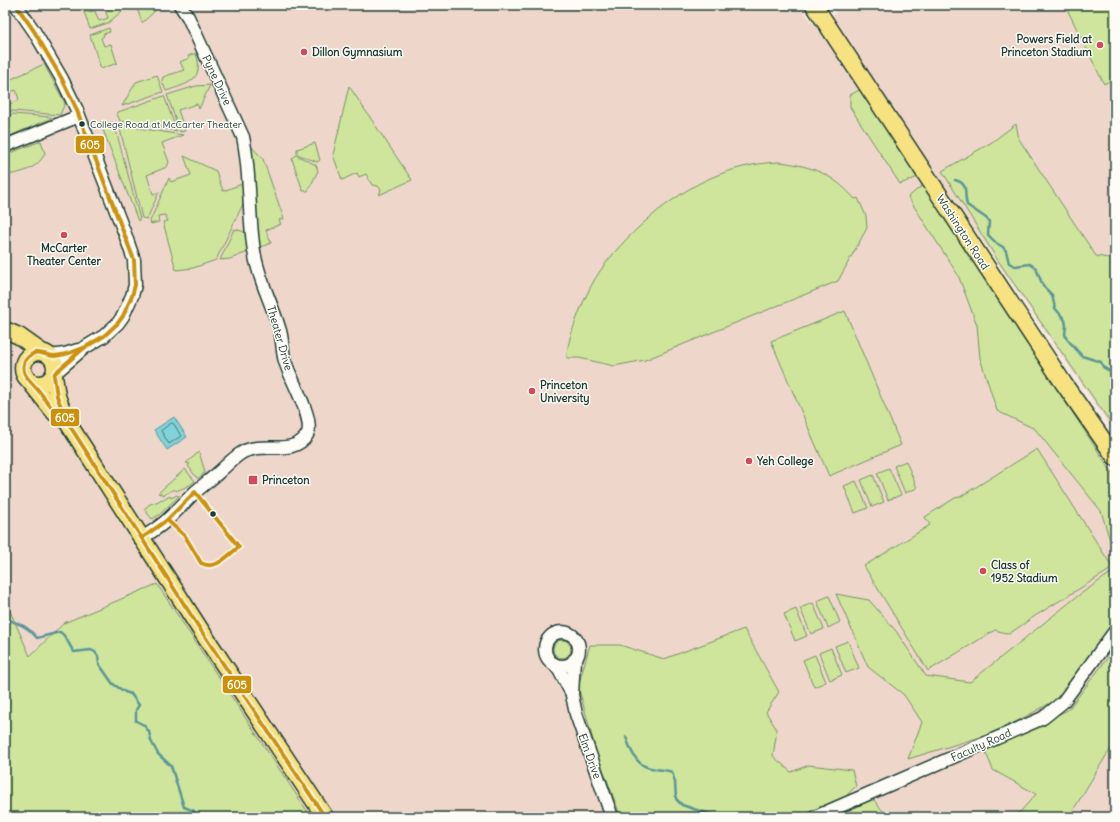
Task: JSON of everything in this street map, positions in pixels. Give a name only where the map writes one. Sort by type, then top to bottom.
[{"type":"main road","name":"Washington Road","points":[[814,5],[1064,384],[1115,457]]},
{"type":"main road","points":[[5,330],[18,347],[24,374],[55,413],[66,420]]},
{"type":"main road","points":[[5,330],[19,336],[46,355],[55,364],[54,374],[57,396],[66,420],[200,629],[325,817]]},
{"type":"main road","points":[[23,366],[25,361],[33,354],[46,355]]},
{"type":"main road","points":[[31,383],[42,384],[51,380],[54,374]]},
{"type":"street","points":[[16,5],[34,31],[62,79],[79,116],[126,234],[134,260],[136,274],[132,296],[123,316],[118,323],[104,336],[84,348],[54,374]]},
{"type":"street","name":"Pyne Drive","points":[[180,5],[188,17],[243,137],[246,154],[254,252]]},
{"type":"street","points":[[5,146],[79,116]]},
{"type":"street","name":"Theater Drive","points":[[142,538],[167,520],[195,492],[242,453],[252,448],[261,446],[283,448],[290,447],[297,444],[308,434],[309,422],[299,393],[285,362],[281,333],[260,274],[254,252]]},
{"type":"street","points":[[46,355],[65,354],[84,348]]},
{"type":"street","name":"Faculty Road","points":[[816,817],[1043,718],[1063,702],[1115,631]]},
{"type":"street","points":[[560,633],[569,634],[576,640],[579,650],[574,660],[566,665],[560,666],[554,664],[547,657],[545,652],[546,646],[551,637],[560,633]]},
{"type":"street","name":"Elm Drive","points":[[572,695],[574,660]]},
{"type":"street","name":"Elm Drive","points":[[554,664],[560,670],[572,695],[583,736],[612,817]]},
{"type":"shaded area","name":"Princeton University","points":[[5,5],[799,5],[812,23],[817,22],[1115,477],[1115,817],[5,817]]},
{"type":"shaded area","points":[[831,5],[1115,5],[1115,433],[879,91],[830,16],[836,13]]},
{"type":"green space","points":[[111,5],[129,5],[108,23],[90,29],[83,9],[85,9],[86,12],[95,11],[99,21],[108,18],[104,7]]},
{"type":"green space","points":[[136,5],[157,5],[155,11],[142,23]]},
{"type":"green space","name":"Powers Field at Princeton Stadium","points":[[1065,5],[1115,5],[1115,78],[1104,84]]},
{"type":"green space","points":[[109,28],[110,32],[103,34],[104,36],[101,38],[104,46],[111,44],[117,63],[101,69],[90,35]]},
{"type":"green space","points":[[196,53],[198,70],[196,75],[187,83],[166,91],[162,81],[163,77],[184,70],[180,62],[189,58],[188,56]]},
{"type":"green space","points":[[44,64],[65,103],[60,115],[12,111],[5,114],[5,106],[19,100],[16,90],[5,94],[5,82]]},
{"type":"green space","points":[[157,75],[163,92],[122,106],[136,82]]},
{"type":"green space","points":[[210,85],[199,109],[197,104],[178,110],[185,131],[180,132],[167,95],[196,86]]},
{"type":"green space","points":[[349,86],[412,180],[379,195],[381,190],[378,186],[372,185],[366,174],[359,177],[357,173],[342,180],[333,155]]},
{"type":"green space","points":[[861,89],[918,177],[900,184],[850,107],[850,95]]},
{"type":"green space","points":[[164,96],[177,131],[120,121],[117,114],[118,112]]},
{"type":"green space","points":[[13,114],[52,118],[5,138],[5,117]]},
{"type":"green space","points":[[100,122],[114,123],[140,219],[138,221]]},
{"type":"green space","points":[[1016,124],[1019,139],[1096,256],[1115,259],[1115,429],[999,262],[942,171],[992,142]]},
{"type":"green space","points":[[119,125],[183,135],[162,143],[169,162],[167,167],[147,175],[153,194],[159,192],[147,219],[142,218]]},
{"type":"green space","points":[[41,141],[45,153],[38,163],[23,172],[5,175],[5,155]]},
{"type":"green space","points":[[315,143],[320,160],[317,162],[297,154],[297,149]]},
{"type":"green space","points":[[250,145],[263,159],[284,219],[279,220],[281,224],[266,230],[271,243],[258,248]]},
{"type":"green space","points":[[296,155],[316,165],[318,171],[308,191],[303,191],[292,159]]},
{"type":"green space","points":[[184,156],[216,171],[223,191],[242,184],[245,200],[216,260],[193,268],[176,270],[163,222],[168,221],[165,215],[158,216],[159,222],[151,224],[150,221],[169,178],[171,182],[191,175]]},
{"type":"green space","points":[[780,162],[812,169],[830,177],[847,190],[855,199],[858,198],[866,216],[867,228],[838,281],[645,360],[614,366],[579,358],[567,358],[568,345],[574,327],[584,300],[595,279],[604,265],[626,239],[639,227],[677,197],[713,177],[739,168]]},
{"type":"green space","points":[[923,185],[1115,477],[1115,557],[1101,511],[1035,429],[997,411],[980,358],[977,325],[958,275],[908,197]]},
{"type":"green space","points":[[234,229],[247,234],[248,252],[230,259],[220,260]]},
{"type":"green space","points":[[845,311],[901,445],[829,476],[771,341]]},
{"type":"green space","points":[[1037,449],[1113,568],[1035,616],[1009,634],[995,630],[928,671],[864,566],[930,525],[925,517]]},
{"type":"green space","points":[[199,452],[205,472],[197,478],[188,466],[190,464],[186,463]]},
{"type":"green space","points":[[906,461],[917,488],[905,493],[894,466]]},
{"type":"green space","points":[[889,468],[901,495],[888,500],[877,473]]},
{"type":"green space","points":[[185,469],[195,481],[186,487],[176,491],[174,489],[164,495],[158,493]]},
{"type":"green space","points":[[873,475],[884,502],[872,507],[861,480]]},
{"type":"green space","points":[[856,481],[868,508],[855,513],[844,486]]},
{"type":"green space","points":[[177,495],[179,496],[159,515],[152,519],[144,509],[150,504],[161,499],[163,500],[170,496],[171,498]]},
{"type":"green space","points":[[1115,570],[1115,622],[1060,698],[997,732],[908,759],[922,722],[904,695],[868,667],[836,594],[869,600],[896,631],[926,676],[970,682],[1079,595]]},
{"type":"green space","points":[[157,584],[311,817],[5,817],[5,600],[30,656],[64,623]]},
{"type":"green space","points":[[829,596],[840,622],[828,628],[817,601]]},
{"type":"green space","points":[[813,603],[824,629],[811,634],[800,608]]},
{"type":"green space","points":[[796,609],[807,636],[795,641],[784,614]]},
{"type":"green space","points":[[744,629],[779,692],[766,712],[777,730],[773,756],[791,772],[809,765],[852,770],[856,786],[839,803],[808,817],[621,817],[596,751],[578,686],[590,645],[620,645],[664,659]]},
{"type":"green space","points":[[558,640],[566,640],[571,645],[569,656],[566,658],[558,658],[553,653],[553,645]]},
{"type":"green space","points":[[848,641],[859,668],[846,673],[835,646]]},
{"type":"green space","points":[[831,648],[842,675],[830,680],[819,653]]},
{"type":"green space","points":[[1115,648],[1115,744],[1106,756],[1069,817],[1012,817],[1021,811],[1036,794],[993,770],[984,748],[1068,710]]},
{"type":"green space","points":[[815,655],[826,682],[814,687],[803,660]]},
{"type":"green space","points":[[872,798],[888,817],[830,817]]},
{"type":"water","points":[[174,417],[187,437],[167,450],[154,430]]},
{"type":"waterway","points":[[955,180],[963,184],[967,205],[989,221],[988,235],[996,243],[1003,247],[1006,251],[1009,263],[1015,266],[1030,264],[1036,268],[1043,286],[1052,295],[1055,308],[1065,320],[1065,334],[1067,339],[1082,356],[1101,362],[1103,367],[1109,371],[1115,370]]},
{"type":"waterway","points":[[8,620],[24,626],[37,638],[60,632],[74,652],[91,650],[95,652],[98,656],[99,664],[113,684],[131,694],[139,705],[136,710],[136,721],[144,725],[149,732],[151,741],[158,754],[171,766],[184,807],[194,811],[197,817]]},
{"type":"waterway","points":[[626,737],[629,746],[639,762],[650,768],[672,772],[675,782],[676,799],[682,805],[709,814],[713,817]]},
{"type":"transit line","name":"605","points":[[16,5],[34,31],[62,79],[76,108],[134,260],[135,285],[123,316],[104,336],[84,348],[55,373],[54,376],[57,396],[66,420],[200,629],[325,817]]},
{"type":"transit line","name":"605","points":[[62,417],[52,408],[25,374],[25,361],[34,353],[58,356],[84,348]]},
{"type":"transit line","name":"605","points":[[195,492],[239,547],[217,564],[206,565],[201,563],[185,536],[167,520],[195,492]]},
{"type":"transit line","name":"605","points":[[142,538],[167,520]]},
{"type":"place","name":"Powers Field at Princeton Stadium","points":[[1100,45]]},
{"type":"place","name":"Dillon Gymnasium","points":[[304,52]]},
{"type":"place","name":"College Road at McCarter Theater","points":[[82,124]]},
{"type":"place","name":"McCarter Theater Center","points":[[64,235]]},
{"type":"place","name":"Princeton University","points":[[532,391]]},
{"type":"place","name":"Yeh College","points":[[749,461]]},
{"type":"place","name":"Princeton","points":[[253,480]]},
{"type":"place","name":"Class of 1952 Stadium","points":[[983,571]]}]
